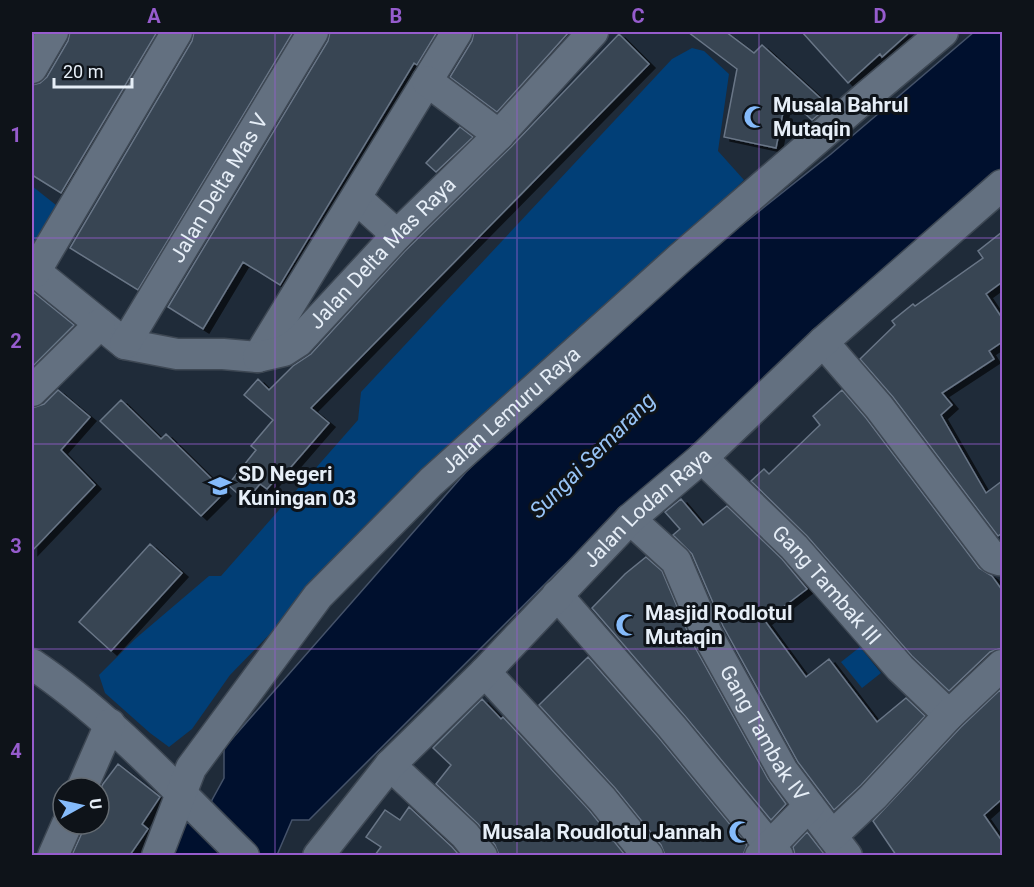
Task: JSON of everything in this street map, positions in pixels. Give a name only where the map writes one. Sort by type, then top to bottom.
[{"type":"street","points":[[32,68],[53,32]]},
{"type":"street","points":[[125,344],[33,271],[177,32]]},
{"type":"street","name":"Jalan Delta Mas V","points":[[125,344],[313,32]]},
{"type":"street","name":"Jalan Delta Mas Raya","points":[[258,357],[457,32]]},
{"type":"street","name":"Jalan Delta Mas Raya","points":[[125,344],[177,354],[258,357],[284,351],[298,342],[397,235],[499,135],[592,32]]},
{"type":"street","name":"Jalan Lemuru Raya","points":[[157,855],[183,797],[190,768],[318,596],[415,499],[680,258],[944,32]]},
{"type":"street","points":[[427,81],[499,135]]},
{"type":"street","name":"Jalan Lodan Raya","points":[[319,855],[390,765],[485,672],[630,519],[702,458],[823,342],[1002,185]]},
{"type":"street","points":[[356,198],[397,235]]},
{"type":"street","points":[[32,391],[100,324]]},
{"type":"street","points":[[823,342],[879,407],[993,558],[999,560],[1002,557]]},
{"type":"street","name":"Gang Tambak III","points":[[702,458],[794,547],[900,668],[949,715]]},
{"type":"street","name":"Gang Tambak IV","points":[[630,519],[676,561],[707,634],[783,771],[840,846]]},
{"type":"street","points":[[557,595],[733,800],[769,853],[809,806]]},
{"type":"street","points":[[32,664],[110,724],[244,855]]},
{"type":"street","points":[[840,846],[873,796],[949,715],[1002,665]]},
{"type":"street","points":[[485,672],[602,799],[648,855]]},
{"type":"street","points":[[87,776],[110,724]]},
{"type":"street","points":[[390,765],[465,835],[482,855]]},
{"type":"street","points":[[53,855],[62,836]]},
{"type":"shaded area","points":[[692,48],[704,51],[729,74],[718,151],[744,180],[649,271],[401,491],[306,597],[230,675],[192,729],[169,747],[150,733],[105,693],[99,675],[135,639],[209,576],[221,576],[358,420],[361,392],[672,59]]},
{"type":"shaded area","points":[[32,186],[61,209],[35,245],[32,242]]},
{"type":"shaded area","points":[[860,647],[881,673],[862,688],[841,662]]},
{"type":"water","name":"Sungai Semarang","points":[[974,32],[1002,32],[1002,174],[828,321],[558,571],[309,820],[292,820],[277,855],[165,856],[176,822],[204,824],[212,800],[224,778],[224,748],[466,472],[607,332],[831,154]]},
{"type":"building","points":[[70,32],[157,32],[61,193],[32,175],[32,85],[40,83],[47,77],[68,41]]},
{"type":"building","points":[[194,32],[293,32],[138,290],[70,248],[192,41]]},
{"type":"building","points":[[330,32],[437,32],[417,65],[414,63],[280,285],[243,262],[203,329],[168,307],[328,41]]},
{"type":"building","points":[[474,32],[569,32],[497,112],[450,77],[472,41]]},
{"type":"building","points":[[688,32],[726,32],[754,53],[762,45],[829,106],[812,120],[786,97],[776,148],[724,137],[737,69]]},
{"type":"building","points":[[802,32],[910,32],[882,57],[880,54],[848,83]]},
{"type":"building","points":[[619,34],[649,64],[311,408],[329,423],[284,475],[281,473],[267,489],[260,484],[246,501],[228,485],[256,450],[251,446],[273,420],[244,395],[258,379],[269,390],[293,366],[311,354],[405,251],[511,147]]},
{"type":"building","points":[[460,127],[473,137],[436,172],[426,163]]},
{"type":"building","points":[[1002,232],[1002,282],[986,294],[1002,318],[1002,342],[989,351],[994,359],[942,393],[952,405],[941,415],[986,493],[1002,481],[1002,533],[998,536],[893,397],[860,359],[895,325],[892,321],[913,304],[915,306],[983,258],[978,251]]},
{"type":"building","points":[[32,291],[74,325],[32,367]]},
{"type":"building","points":[[58,390],[90,417],[61,450],[95,485],[32,551],[32,408],[44,404]]},
{"type":"building","points":[[842,390],[866,418],[979,568],[992,576],[1002,590],[1002,648],[990,652],[949,691],[912,656],[807,536],[751,481],[764,469],[769,474],[820,425],[813,416]]},
{"type":"building","points":[[121,400],[161,439],[166,434],[225,492],[201,516],[100,421]]},
{"type":"building","points":[[681,499],[703,525],[727,506],[782,559],[807,589],[765,621],[806,677],[829,659],[877,722],[906,698],[925,716],[861,785],[834,810],[798,762],[723,626],[692,554],[673,535],[680,529],[665,512]]},
{"type":"building","points":[[150,544],[182,573],[111,651],[79,622]]},
{"type":"building","points":[[646,557],[662,571],[692,642],[768,779],[786,804],[771,820],[592,608],[625,574]]},
{"type":"building","points":[[588,657],[659,738],[747,845],[743,855],[665,855],[661,845],[615,788],[539,705]]},
{"type":"building","points":[[1000,690],[1002,693],[1002,799],[984,815],[1002,841],[1002,855],[896,855],[873,821],[961,727]]},
{"type":"building","points":[[482,699],[501,719],[503,717],[589,810],[625,855],[499,855],[495,845],[478,824],[436,784],[451,765],[433,748]]},
{"type":"building","points":[[118,764],[160,797],[142,824],[148,829],[130,855],[72,855],[81,836],[111,836],[111,776],[109,776]]},
{"type":"building","points":[[409,807],[459,855],[375,855],[381,847],[366,837],[385,810],[400,820]]},
{"type":"building","points":[[807,832],[825,855],[795,855],[793,847]]},
{"type":"place","name":"Musala Bahrul Mutaqin","points":[[755,117]]},
{"type":"place","name":"SD Negeri Kuningan 03","points":[[220,486]]},
{"type":"place","name":"Masjid Rodlotul Mutaqin","points":[[627,625]]},
{"type":"place","name":"Musala Roudlotul Jannah","points":[[740,832]]}]
